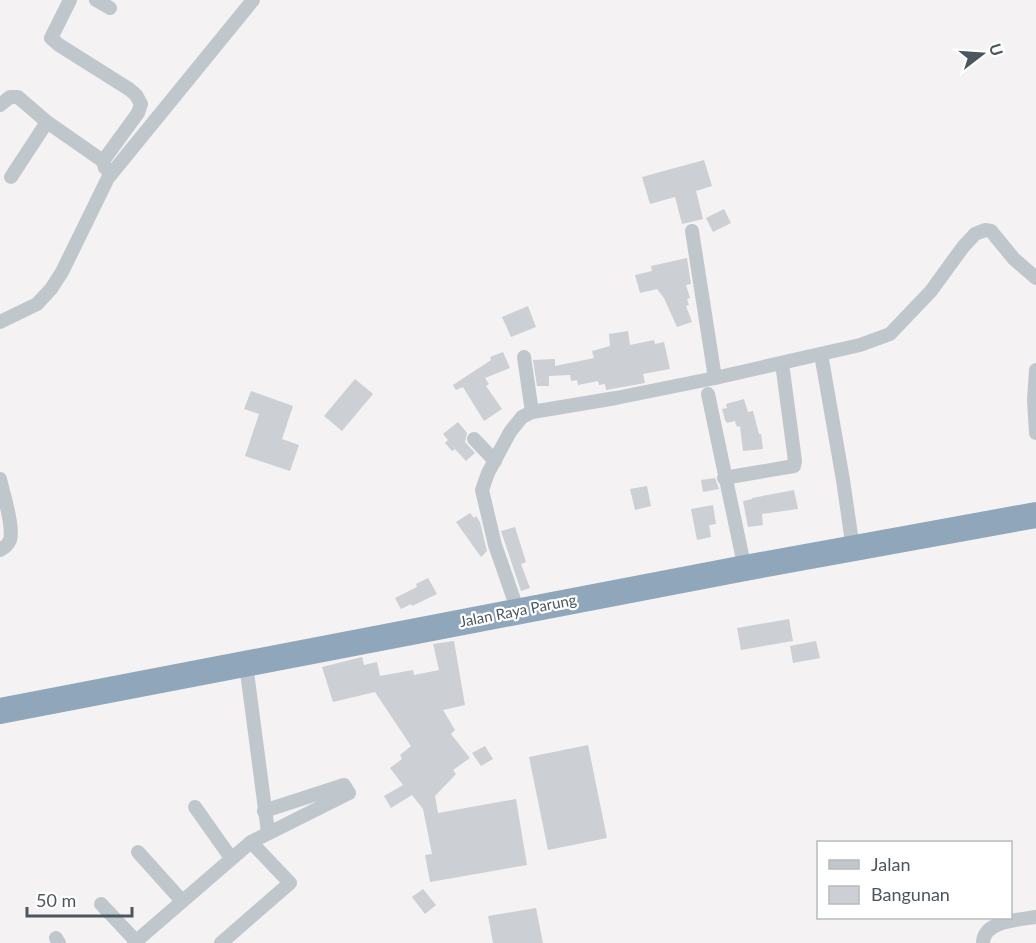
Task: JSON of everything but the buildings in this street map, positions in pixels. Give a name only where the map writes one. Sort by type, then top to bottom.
[{"type":"highway","name":"Jalan Raya Parung","points":[[746,573],[853,549],[1036,515]]},
{"type":"highway","name":"Jalan Raya Parung","points":[[0,711],[746,573],[1036,525]]},
{"type":"highway","name":"Jalan Raya Parung","points":[[0,716],[247,672],[520,615]]},
{"type":"street","points":[[70,0],[51,38],[129,89],[141,104],[138,113],[103,161]]},
{"type":"street","points":[[96,0],[110,8]]},
{"type":"street","points":[[0,322],[37,304],[51,289],[62,272],[108,178],[253,0]]},
{"type":"street","points":[[0,105],[10,97],[18,97],[47,122],[103,161],[108,178]]},
{"type":"street","points":[[11,177],[47,122]]},
{"type":"street","points":[[692,231],[715,378]]},
{"type":"street","points":[[520,615],[495,545],[482,490],[510,432],[522,417],[532,412],[616,398],[782,363],[860,345],[890,334],[931,291],[963,247],[981,231],[991,231],[1014,259],[1036,278]]},
{"type":"street","points":[[820,354],[853,549]]},
{"type":"street","points":[[524,357],[532,412]]},
{"type":"street","points":[[724,478],[794,466],[782,363]]},
{"type":"street","points":[[1036,370],[1034,400],[1036,433]]},
{"type":"street","points":[[708,394],[746,573]]},
{"type":"street","points":[[474,438],[495,461]]},
{"type":"street","points":[[0,479],[11,529],[11,539],[7,546],[0,550]]},
{"type":"street","points":[[247,672],[268,832]]},
{"type":"street","points":[[101,904],[135,942],[251,842],[349,793],[344,785],[264,811]]},
{"type":"street","points":[[195,807],[231,858]]},
{"type":"street","points":[[221,943],[290,883],[251,842]]},
{"type":"street","points":[[138,852],[182,901]]},
{"type":"street","points":[[983,943],[983,938],[992,927],[1036,917]]}]
